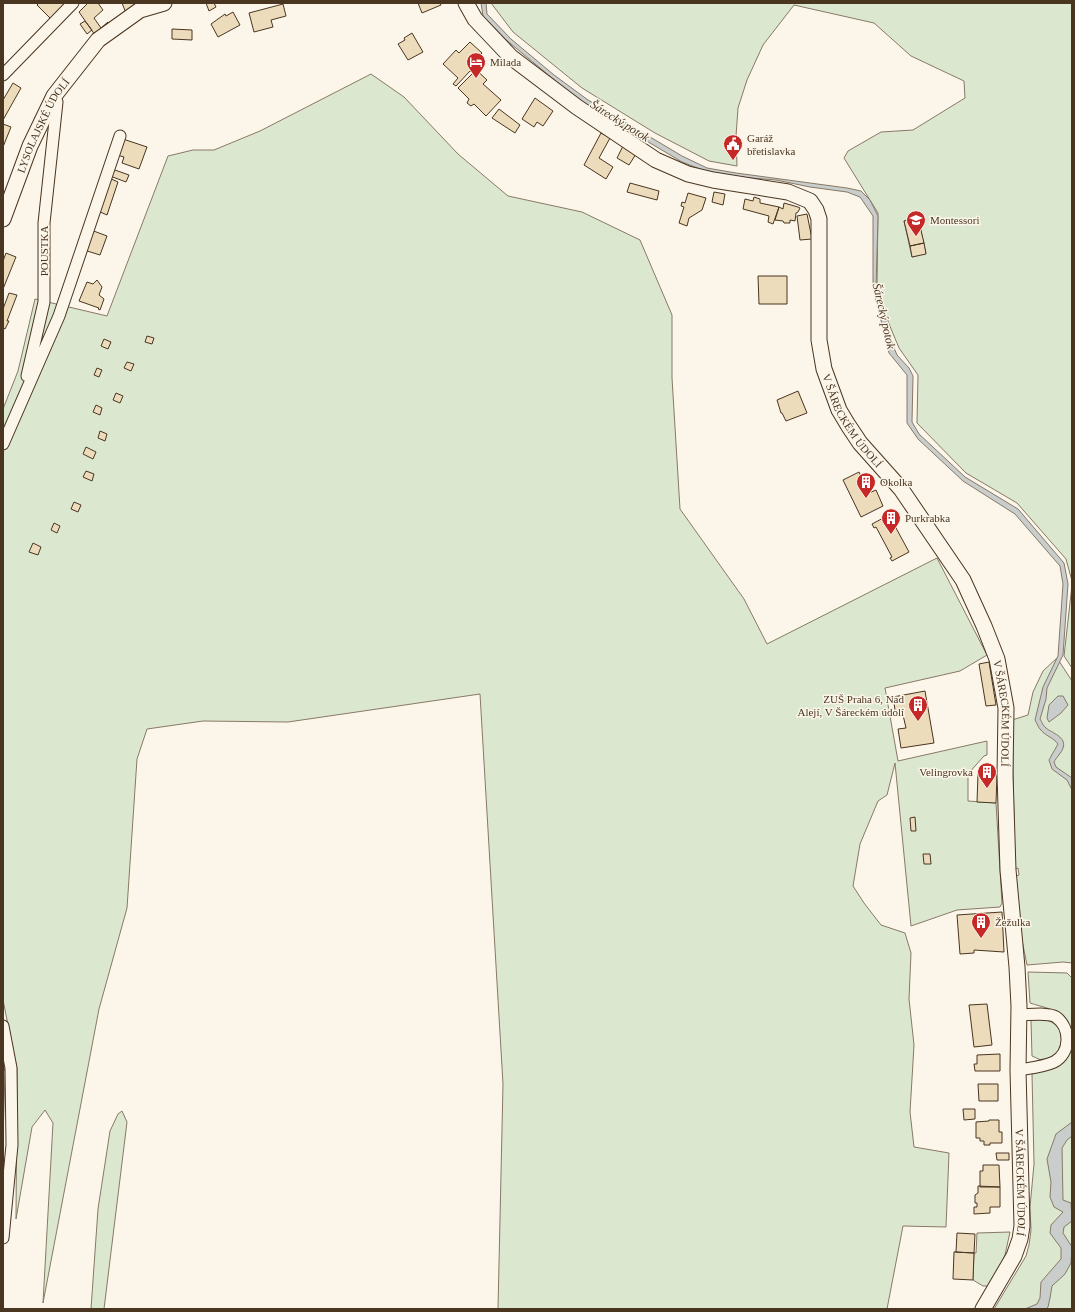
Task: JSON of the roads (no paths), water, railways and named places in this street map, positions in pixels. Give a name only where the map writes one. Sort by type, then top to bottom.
[{"type":"street","points":[[3,75],[73,3]]},
{"type":"street","name":"LYSOLAJSKÉ ÚDOLÍ","points":[[3,219],[30,146],[54,96],[98,40],[140,10],[164,3]]},
{"type":"street","name":"V ŠÁRECKÉM ÚDOLÍ","points":[[466,3],[475,20],[511,56],[577,107],[656,160],[688,174],[707,179],[788,192],[810,201],[820,219],[819,340],[824,368],[839,410],[860,443],[901,489],[963,580],[984,626],[997,659],[1006,708],[1005,775],[1008,870],[1017,967],[1019,1015],[1018,1070],[1022,1226],[1020,1239],[1014,1256],[983,1309]]},
{"type":"street","name":"POUSTKA","points":[[20,404],[44,302],[44,223],[57,102],[54,96]]},
{"type":"street","name":"POUSTKA","points":[[3,444],[59,316],[120,136]]},
{"type":"street","points":[[1018,1070],[1055,1061],[1062,1054],[1068,1042],[1066,1028],[1056,1016],[1044,1014],[1019,1015]]},
{"type":"street","points":[[3,1026],[11,1068],[12,1145],[3,1238]]},
{"type":"water","name":"Šárecký potok","points":[[481,3],[486,3],[487,14],[511,39],[554,75],[588,100],[682,156],[707,168],[861,191],[870,200],[878,216],[876,288],[894,348],[897,355],[909,368],[913,376],[912,422],[919,434],[965,477],[1018,509],[1064,563],[1068,584],[1063,655],[1047,688],[1046,699],[1040,719],[1045,727],[1063,741],[1064,744],[1062,750],[1054,762],[1056,767],[1072,778],[1072,790],[1067,780],[1052,769],[1049,760],[1058,744],[1042,731],[1035,720],[1043,687],[1058,656],[1063,584],[1060,566],[1015,514],[963,481],[918,439],[907,423],[907,375],[889,353],[873,288],[873,216],[860,197],[847,192],[810,187],[776,180],[739,177],[708,172],[682,162],[581,102],[505,39],[483,16]]},
{"type":"water","points":[[1058,696],[1063,696],[1068,705],[1061,713],[1049,722],[1047,718],[1049,705]]},
{"type":"water","points":[[1072,1122],[1072,1136],[1067,1140],[1062,1148],[1063,1200],[1071,1203],[1072,1221],[1064,1227],[1063,1233],[1072,1247],[1071,1263],[1065,1274],[1052,1286],[1048,1307],[1046,1309],[1025,1309],[1037,1304],[1040,1298],[1041,1282],[1061,1259],[1061,1248],[1050,1233],[1051,1225],[1063,1212],[1054,1207],[1050,1197],[1051,1182],[1047,1159],[1056,1134]]},
{"type":"place","name":"Milada","points":[[476,79]]},
{"type":"place","name":"Garáž břetislavka","points":[[733,161]]},
{"type":"place","name":"Montessori","points":[[916,237]]},
{"type":"place","name":"Okolka","points":[[866,499]]},
{"type":"place","name":"Purkrabka","points":[[891,535]]},
{"type":"place","name":"ZUŠ Praha 6, Nad Alejí, V Šáreckém údolí","points":[[918,722]]},
{"type":"place","name":"Velingrovka","points":[[987,789]]},
{"type":"place","name":"Žežulka","points":[[981,939]]}]
